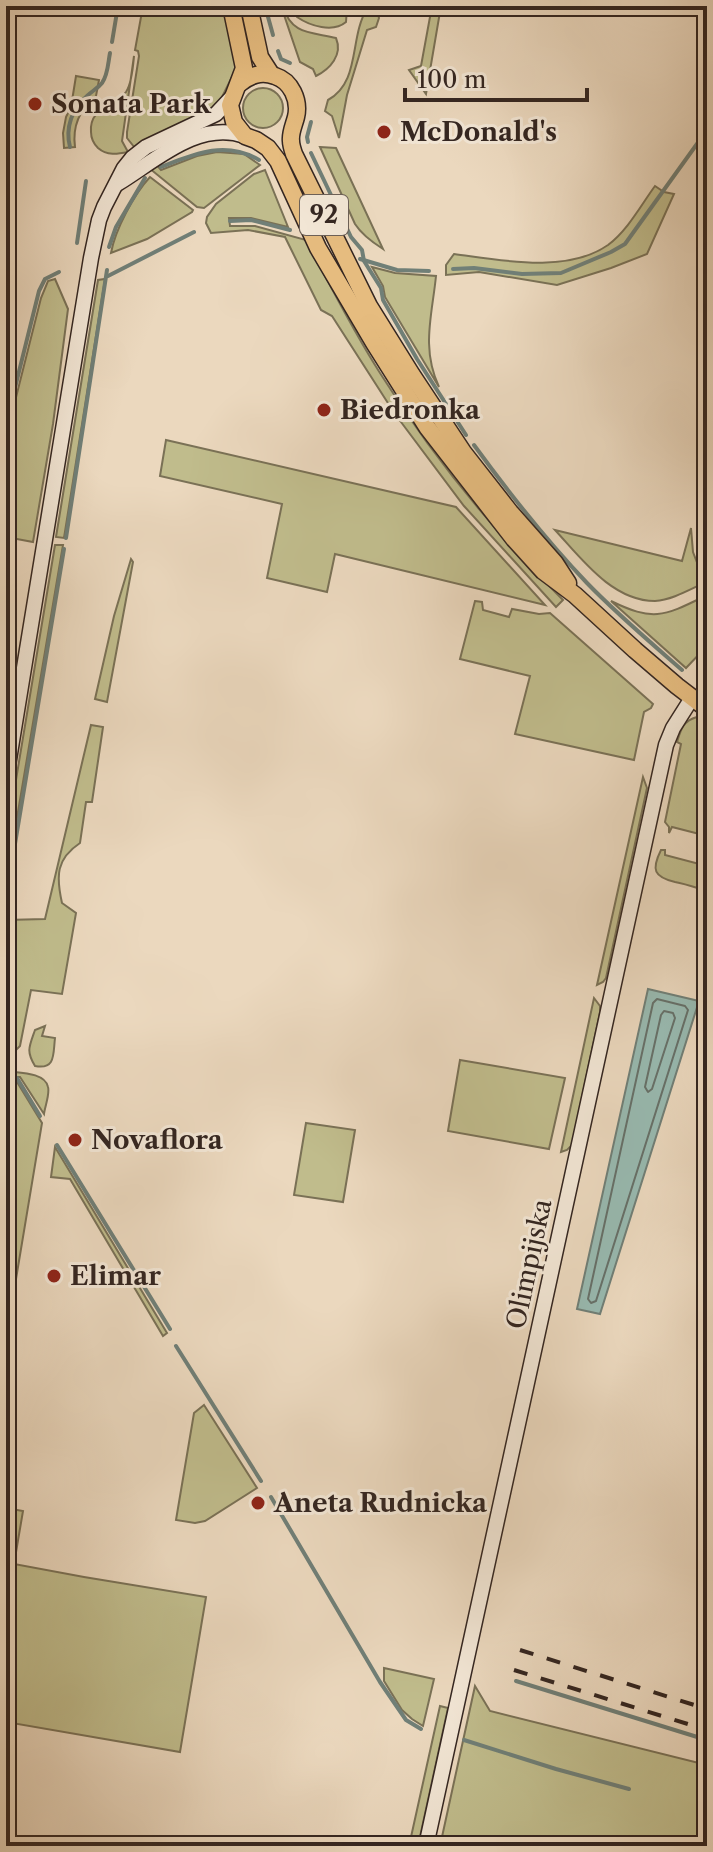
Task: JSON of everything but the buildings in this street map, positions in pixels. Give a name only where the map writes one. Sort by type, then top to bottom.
[{"type":"main road","name":"92","points":[[231,6],[244,68],[231,114],[239,130],[268,148],[278,161],[318,248],[427,427],[514,539],[543,571],[707,709]]},
{"type":"main road","name":"92","points":[[249,6],[260,57],[271,74],[286,83],[295,94],[297,109],[291,140],[294,154],[369,306],[463,452],[555,563],[575,595]]},
{"type":"main road","points":[[236,90],[254,75],[271,74]]},
{"type":"main road","points":[[251,138],[274,139],[289,130],[294,122]]},
{"type":"street","points":[[6,778],[99,220],[124,168],[135,155],[216,114],[236,90]]},
{"type":"street","points":[[117,184],[195,137],[228,131],[251,138]]},
{"type":"street","name":"Olimpijska","points":[[426,1846],[666,745],[692,698]]},
{"type":"shaded area","points":[[143,6],[225,6],[236,69],[216,107],[135,148],[127,138],[127,132]]},
{"type":"shaded area","points":[[281,6],[291,22],[303,31],[336,38],[338,50],[334,61],[316,76],[313,69],[300,62]]},
{"type":"shaded area","points":[[334,6],[347,7],[346,22],[335,27],[308,23],[297,17],[296,13],[299,7],[331,14]]},
{"type":"shaded area","points":[[432,6],[441,6],[426,94],[409,70],[421,66]]},
{"type":"shaded area","points":[[367,9],[377,11],[379,18],[376,27],[367,30],[347,95],[339,138],[332,116],[325,111],[328,100],[338,92],[350,71],[358,32]]},
{"type":"shaded area","points":[[76,76],[99,80],[96,96],[78,118],[75,147],[64,148],[63,133]]},
{"type":"shaded area","points":[[130,81],[122,141],[128,152],[105,152],[93,141],[91,124],[98,112],[126,92]]},
{"type":"shaded area","points":[[263,88],[277,94],[283,108],[277,122],[263,128],[249,122],[243,108],[249,94]]},
{"type":"shaded area","points":[[320,147],[336,148],[383,249],[355,224]]},
{"type":"shaded area","points":[[217,152],[244,154],[260,165],[204,208],[197,207],[149,168],[156,164],[161,170]]},
{"type":"shaded area","points":[[265,170],[288,227],[251,218],[229,218],[230,226],[255,226],[306,240],[360,341],[400,404],[465,492],[563,600],[556,607],[464,506],[395,414],[332,316],[321,310],[285,237],[248,230],[211,233],[206,223],[207,217],[216,204],[254,174]]},
{"type":"shaded area","points":[[150,177],[192,212],[147,239],[111,253],[126,213]]},
{"type":"shaded area","points":[[655,186],[674,194],[647,254],[557,285],[479,272],[446,275],[446,265],[454,254],[533,263],[591,254],[608,245],[622,232]]},
{"type":"shaded area","points":[[372,267],[395,273],[436,276],[429,345],[439,387],[385,297],[383,286]]},
{"type":"shaded area","points":[[55,279],[68,309],[33,542],[6,537],[6,437],[41,298],[48,281]]},
{"type":"shaded area","points":[[105,279],[64,538],[56,537],[98,280]]},
{"type":"shaded area","points":[[166,440],[456,507],[545,605],[335,554],[327,592],[267,578],[282,504],[160,476]]},
{"type":"shaded area","points":[[691,528],[693,552],[703,578],[702,584],[655,601],[639,599],[611,586],[555,530],[682,561]]},
{"type":"shaded area","points":[[55,545],[63,545],[6,883],[6,840]]},
{"type":"shaded area","points":[[131,559],[133,562],[107,702],[95,699]]},
{"type":"shaded area","points":[[707,597],[707,651],[703,650],[686,668],[611,601],[637,612],[657,614],[678,609]]},
{"type":"shaded area","points":[[475,601],[482,602],[483,610],[509,617],[512,609],[550,613],[653,704],[644,712],[634,760],[515,734],[530,676],[460,659]]},
{"type":"shaded area","points":[[697,717],[707,725],[707,836],[672,827],[669,833],[665,822],[681,744],[677,742],[683,726]]},
{"type":"shaded area","points":[[91,725],[103,727],[92,802],[86,802],[80,843],[66,855],[59,876],[62,903],[76,913],[62,994],[31,990],[20,1046],[8,1058],[6,920],[45,919]]},
{"type":"shaded area","points":[[643,777],[647,788],[606,978],[597,985]]},
{"type":"shaded area","points":[[661,850],[665,850],[665,855],[707,866],[707,891],[659,875],[655,868]]},
{"type":"shaded area","points":[[594,998],[600,1012],[572,1145],[561,1152]]},
{"type":"shaded area","points":[[45,1026],[42,1036],[55,1038],[53,1055],[47,1066],[35,1066],[29,1052],[30,1045],[35,1030]]},
{"type":"shaded area","points":[[460,1060],[565,1078],[549,1149],[448,1131]]},
{"type":"shaded area","points":[[6,1071],[42,1078],[46,1082],[48,1097],[44,1114],[20,1077],[14,1077],[42,1123],[6,1324]]},
{"type":"shaded area","points":[[306,1123],[355,1130],[343,1202],[294,1195]]},
{"type":"shaded area","points":[[55,1147],[167,1333],[163,1336],[70,1179],[51,1177]]},
{"type":"shaded area","points":[[204,1405],[257,1488],[205,1521],[176,1520],[194,1413]]},
{"type":"shaded area","points":[[6,1508],[23,1511],[14,1564],[206,1597],[180,1752],[6,1722]]},
{"type":"shaded area","points":[[384,1668],[434,1679],[423,1726],[402,1710],[384,1681]]},
{"type":"shaded area","points":[[475,1686],[490,1711],[707,1765],[707,1846],[440,1846]]},
{"type":"shaded area","points":[[440,1706],[448,1708],[418,1846],[409,1846]]},
{"type":"water","points":[[648,989],[699,1001],[600,1314],[577,1309]]},
{"type":"waterway","points":[[112,42],[118,6]]},
{"type":"waterway","points":[[265,6],[273,35]]},
{"type":"waterway","points":[[278,51],[281,59],[290,63]]},
{"type":"waterway","points":[[70,147],[68,133],[74,112],[104,80],[110,53]]},
{"type":"waterway","points":[[308,142],[311,122]]},
{"type":"waterway","points":[[453,269],[474,268],[522,274],[561,273],[611,252],[625,244],[707,130]]},
{"type":"waterway","points":[[161,167],[198,154],[222,150],[246,154],[259,160]]},
{"type":"waterway","points":[[311,153],[351,237],[362,250],[364,261],[381,288],[383,300],[466,435]]},
{"type":"waterway","points":[[109,247],[116,227],[145,178]]},
{"type":"waterway","points":[[77,243],[86,181]]},
{"type":"waterway","points":[[230,221],[251,220],[290,230]]},
{"type":"waterway","points":[[108,276],[194,232]]},
{"type":"waterway","points":[[360,259],[397,270],[429,271]]},
{"type":"waterway","points":[[66,538],[107,270]]},
{"type":"waterway","points":[[6,424],[39,291],[45,279],[59,272]]},
{"type":"waterway","points":[[474,445],[572,567],[610,606],[682,670]]},
{"type":"waterway","points":[[6,898],[64,549]]},
{"type":"waterway","points":[[17,1078],[40,1116]]},
{"type":"waterway","points":[[57,1145],[170,1329]]},
{"type":"waterway","points":[[176,1346],[261,1481]]},
{"type":"waterway","points":[[271,1497],[380,1682],[406,1720],[421,1729]]},
{"type":"waterway","points":[[516,1681],[707,1740]]},
{"type":"waterway","points":[[464,1740],[629,1789]]},
{"type":"railway","points":[[520,1650],[707,1709]]},
{"type":"railway","points":[[514,1670],[707,1730]]},
{"type":"place","name":"Sonata Park","points":[[35,104]]},
{"type":"place","name":"McDonald's","points":[[384,132]]},
{"type":"place","name":"Biedronka","points":[[324,410]]},
{"type":"place","name":"Novaflora","points":[[75,1140]]},
{"type":"place","name":"Elimar","points":[[54,1276]]},
{"type":"place","name":"Aneta Rudnicka","points":[[258,1503]]}]
